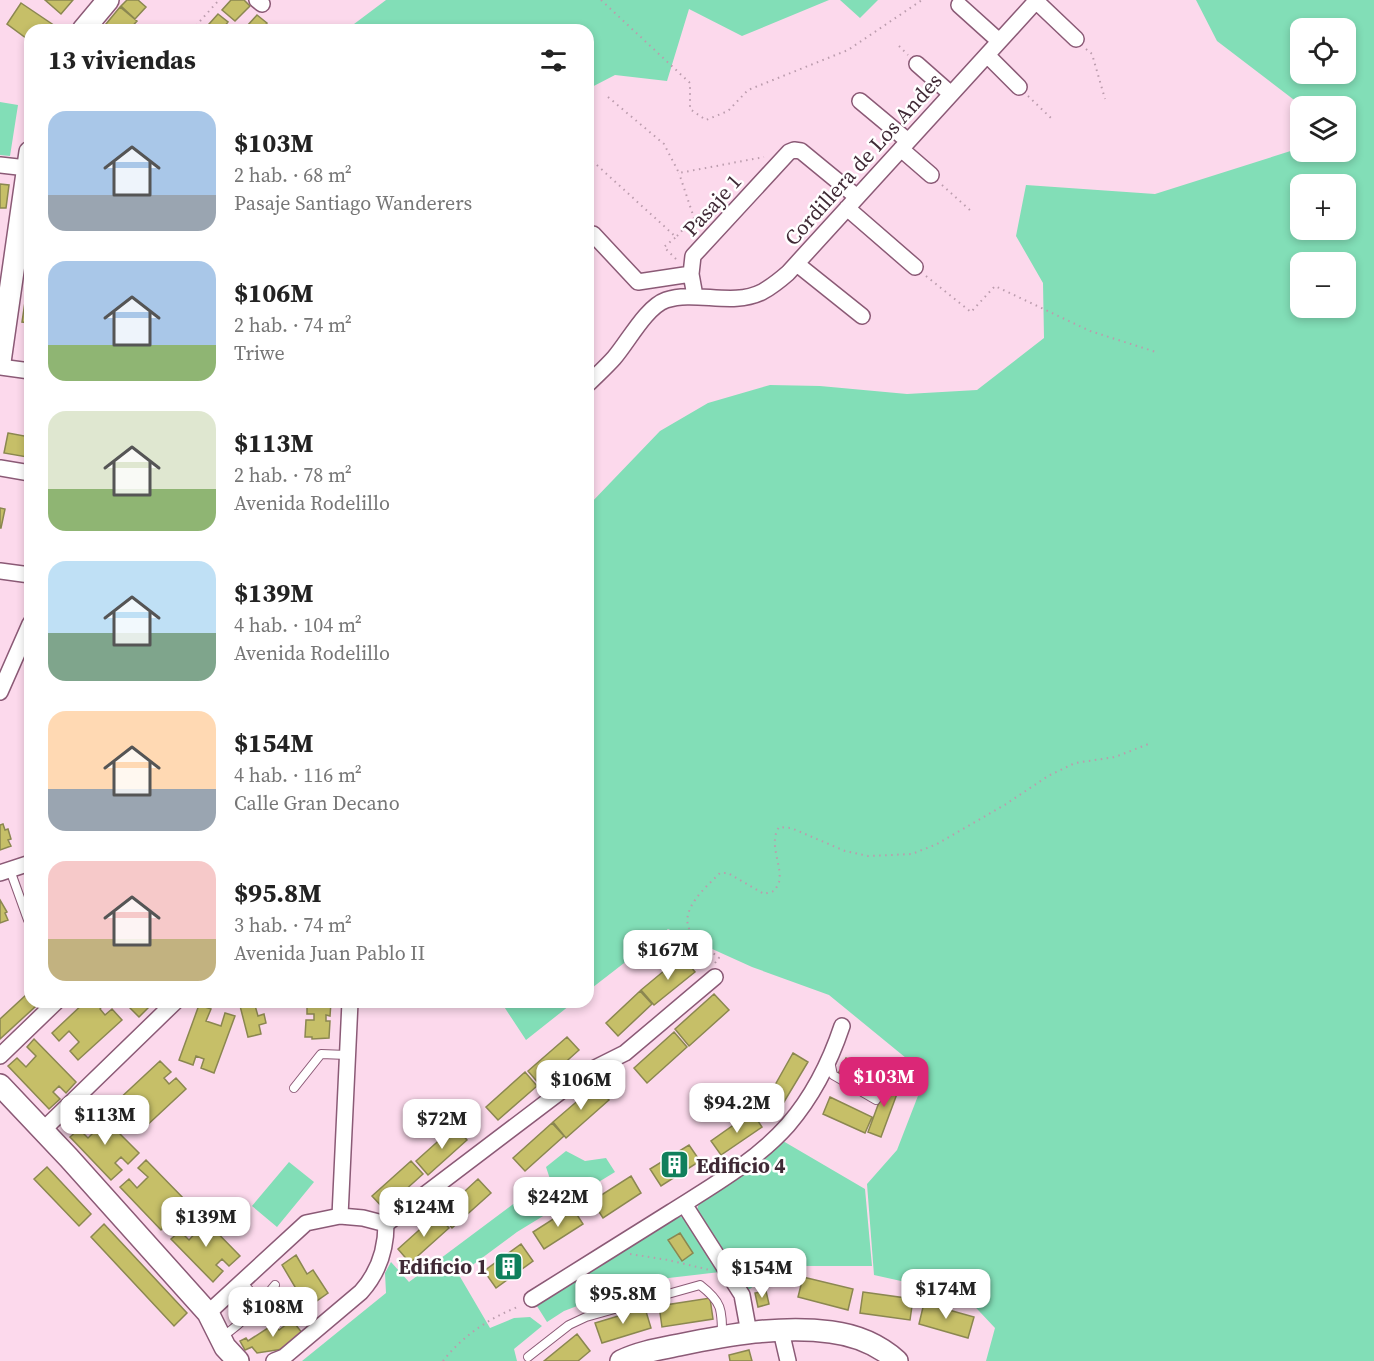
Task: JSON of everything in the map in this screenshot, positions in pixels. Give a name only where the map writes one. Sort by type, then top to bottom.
[{"type":"street","points":[[88,24],[108,0]]},
{"type":"street","points":[[1036,1],[1076,39]]},
{"type":"street","name":"Cordillera de Los Andes","points":[[594,378],[614,358],[653,308],[666,300],[695,296],[735,298],[760,293],[788,273],[1036,1]]},
{"type":"street","points":[[959,4],[999,41]]},
{"type":"street","points":[[987,55],[1019,87]]},
{"type":"street","points":[[917,64],[951,94]]},
{"type":"street","points":[[860,100],[931,175]]},
{"type":"street","points":[[789,152],[801,151],[915,267]]},
{"type":"street","name":"Pasaje 1","points":[[691,274],[693,256],[789,152]]},
{"type":"street","points":[[0,165],[24,161]]},
{"type":"street","points":[[0,362],[24,195]]},
{"type":"street","points":[[594,235],[638,282],[691,274],[695,296]]},
{"type":"street","points":[[797,264],[862,316]]},
{"type":"street","points":[[0,367],[24,370]]},
{"type":"street","points":[[0,468],[24,472]]},
{"type":"street","points":[[0,571],[24,573]]},
{"type":"street","points":[[0,692],[24,638]]},
{"type":"street","points":[[5,871],[24,865]]},
{"type":"street","points":[[280,1360],[362,1292],[382,1256],[386,1224],[585,1072],[625,1053],[715,977]]},
{"type":"street","points":[[0,1056],[50,1008]]},
{"type":"street","points":[[43,1130],[169,1008]]},
{"type":"street","points":[[340,1216],[350,1008]]},
{"type":"street","points":[[532,1299],[684,1204],[760,1152],[800,1109],[829,1060],[842,1026]]},
{"type":"street","points":[[0,1085],[208,1312],[230,1355]]},
{"type":"street","points":[[684,1204],[742,1295],[749,1333]]},
{"type":"street","points":[[208,1312],[306,1223],[340,1216],[363,1218],[386,1224]]},
{"type":"street","points":[[621,1361],[646,1357],[722,1337],[749,1333],[810,1330],[847,1335],[878,1348],[897,1361]]},
{"type":"street","points":[[781,1331],[788,1361]]},
{"type":"lane","points":[[5,871],[24,911]]},
{"type":"lane","points":[[294,1088],[321,1054],[347,1055]]},
{"type":"lane","points":[[829,1060],[833,1075],[876,1100]]},
{"type":"lane","points":[[242,1282],[261,1303]]},
{"type":"lane","points":[[230,1355],[234,1329],[261,1303],[275,1285]]},
{"type":"lane","points":[[528,1357],[568,1325],[586,1317],[700,1285],[715,1297],[720,1310],[722,1337]]},
{"type":"path","points":[[197,24],[219,0]]},
{"type":"path","points":[[601,0],[690,83],[690,109],[706,120],[728,111],[748,90],[848,50],[922,0]]},
{"type":"path","points":[[1076,39],[1092,54],[1105,99]]},
{"type":"path","points":[[1019,87],[1052,119]]},
{"type":"path","points":[[608,97],[664,144],[678,173],[693,218],[664,247],[691,274]]},
{"type":"path","points":[[678,173],[789,152]]},
{"type":"path","points":[[594,162],[676,237]]},
{"type":"path","points":[[931,175],[972,212]]},
{"type":"path","points":[[915,267],[971,312],[995,286],[1090,331],[1156,352]]},
{"type":"path","points":[[715,977],[708,970],[719,958],[690,931],[689,909],[720,873],[728,873],[764,894],[774,891],[780,880],[776,861],[775,833],[779,827],[791,828],[845,851],[868,856],[912,854],[937,843],[1006,804],[1048,776],[1075,763],[1115,757],[1151,743]]},
{"type":"path","points":[[624,1252],[717,1272]]},
{"type":"path","points":[[443,1361],[467,1335],[532,1299]]},
{"type":"green space","points":[[386,0],[829,0],[742,36],[689,9],[667,81],[615,75],[594,86],[594,24],[354,24]]},
{"type":"green space","points":[[840,0],[878,0],[860,18]]},
{"type":"green space","points":[[1196,0],[1374,0],[1374,1361],[986,1361],[995,1328],[964,1295],[874,1275],[867,1184],[897,1150],[921,1088],[917,1067],[829,995],[752,967],[668,929],[594,986],[594,500],[660,431],[708,403],[770,385],[820,386],[907,394],[977,390],[1044,338],[1043,283],[1016,236],[1026,185],[1155,194],[1290,151],[1290,162],[1356,162],[1356,96],[1290,97],[1217,41]]},
{"type":"green space","points":[[0,102],[18,105],[10,156],[0,155]]},
{"type":"green space","points":[[505,1008],[566,1008],[526,1040]]},
{"type":"green space","points":[[783,1141],[865,1189],[872,1266],[782,1266],[747,1291],[696,1212],[700,1201]]},
{"type":"green space","points":[[566,1151],[585,1161],[606,1158],[615,1172],[517,1232],[459,1275],[490,1328],[514,1318],[530,1317],[542,1326],[514,1349],[517,1361],[302,1361],[386,1293],[385,1273],[391,1262],[409,1282],[550,1179],[546,1167]]},
{"type":"green space","points":[[289,1162],[314,1182],[277,1227],[252,1206]]},
{"type":"green space","points":[[675,1216],[686,1218],[720,1272],[643,1281],[564,1311],[547,1322],[535,1303]]},
{"type":"building","points":[[45,0],[73,0],[61,14]]},
{"type":"building","points":[[127,0],[138,0],[146,7],[135,19],[121,6]]},
{"type":"building","points":[[231,0],[244,0],[250,6],[235,21],[222,10]]},
{"type":"building","points":[[21,3],[52,24],[24,24],[24,37],[7,24]]},
{"type":"building","points":[[120,7],[137,21],[134,24],[106,24]]},
{"type":"building","points":[[218,14],[228,22],[226,24],[209,24]]},
{"type":"building","points":[[257,15],[267,23],[266,24],[249,24]]},
{"type":"building","points":[[0,184],[9,185],[6,208],[0,208]]},
{"type":"building","points":[[8,433],[24,436],[24,456],[4,453]]},
{"type":"building","points":[[0,508],[5,509],[1,528],[0,528]]},
{"type":"building","points":[[3,824],[5,830],[8,829],[11,839],[8,840],[11,846],[0,850],[0,825]]},
{"type":"building","points":[[0,900],[7,912],[5,913],[8,920],[0,923]]},
{"type":"building","points":[[682,956],[695,972],[654,1005],[641,990]]},
{"type":"building","points":[[640,991],[652,1004],[618,1036],[606,1023]]},
{"type":"building","points":[[714,994],[729,1010],[689,1046],[675,1029]]},
{"type":"building","points":[[24,997],[24,1008],[34,1008],[0,1039],[0,1019]]},
{"type":"building","points":[[79,1008],[101,1008],[105,1015],[112,1009],[122,1020],[78,1060],[70,1051],[79,1042],[69,1031],[59,1041],[52,1033]]},
{"type":"building","points":[[130,1008],[148,1008],[139,1017]]},
{"type":"building","points":[[198,1008],[211,1009],[206,1021],[221,1026],[225,1013],[235,1016],[214,1073],[201,1068],[204,1059],[196,1056],[193,1065],[179,1060]]},
{"type":"building","points":[[241,1008],[256,1008],[258,1016],[264,1014],[266,1023],[259,1025],[261,1034],[248,1037]]},
{"type":"building","points":[[307,1008],[331,1008],[330,1016],[326,1015],[326,1021],[330,1021],[329,1038],[305,1037],[306,1020],[314,1020],[314,1014],[307,1014]]},
{"type":"building","points":[[674,1032],[687,1047],[647,1083],[634,1068]]},
{"type":"building","points":[[567,1037],[579,1050],[540,1085],[528,1071]]},
{"type":"building","points":[[34,1039],[76,1082],[66,1093],[59,1086],[53,1092],[60,1099],[49,1109],[8,1066],[17,1058],[26,1067],[36,1056],[27,1047]]},
{"type":"building","points":[[793,1053],[808,1062],[784,1102],[770,1094]]},
{"type":"building","points":[[846,1058],[888,1077],[880,1094],[838,1074]]},
{"type":"building","points":[[160,1061],[171,1072],[164,1078],[169,1084],[176,1078],[186,1089],[143,1129],[134,1120],[143,1111],[133,1100],[123,1110],[116,1102]]},
{"type":"building","points":[[525,1072],[537,1086],[498,1120],[486,1107]]},
{"type":"building","points":[[888,1078],[901,1083],[881,1137],[868,1132]]},
{"type":"building","points":[[596,1085],[609,1100],[566,1138],[553,1122]]},
{"type":"building","points":[[830,1097],[872,1117],[865,1133],[823,1114]]},
{"type":"building","points":[[96,1110],[139,1153],[128,1164],[121,1157],[115,1163],[122,1170],[111,1180],[70,1137],[79,1129],[88,1138],[99,1127],[89,1118]]},
{"type":"building","points":[[752,1112],[762,1127],[721,1155],[711,1141]]},
{"type":"building","points":[[552,1123],[564,1136],[525,1171],[513,1158]]},
{"type":"building","points":[[455,1126],[467,1140],[428,1175],[416,1161]]},
{"type":"building","name":"Edificio 4","points":[[689,1145],[700,1161],[661,1186],[650,1169]]},
{"type":"building","points":[[146,1160],[188,1203],[177,1214],[171,1207],[165,1213],[171,1220],[161,1230],[120,1187],[129,1179],[137,1188],[148,1177],[138,1168]]},
{"type":"building","points":[[411,1161],[423,1174],[384,1209],[372,1196]]},
{"type":"building","points":[[47,1167],[91,1214],[79,1226],[34,1179]]},
{"type":"building","points":[[631,1176],[641,1193],[603,1218],[592,1201]]},
{"type":"building","points":[[478,1179],[491,1193],[452,1228],[440,1214]]},
{"type":"building","points":[[572,1207],[583,1224],[544,1249],[533,1232]]},
{"type":"building","points":[[197,1212],[240,1256],[229,1266],[222,1259],[216,1265],[223,1271],[213,1282],[171,1239],[180,1231],[189,1240],[199,1229],[190,1219]]},
{"type":"building","points":[[437,1214],[449,1228],[410,1263],[398,1249]]},
{"type":"building","points":[[104,1224],[187,1313],[174,1326],[91,1237]]},
{"type":"building","points":[[680,1233],[693,1253],[682,1261],[668,1240]]},
{"type":"building","name":"Edificio 1","points":[[521,1244],[533,1261],[496,1288],[484,1271]]},
{"type":"building","points":[[296,1255],[307,1274],[313,1270],[328,1293],[304,1310],[298,1300],[301,1297],[282,1265]]},
{"type":"building","points":[[803,1277],[853,1289],[848,1310],[798,1297]]},
{"type":"building","points":[[766,1291],[769,1304],[758,1307],[755,1293]]},
{"type":"building","points":[[863,1292],[913,1299],[910,1320],[860,1313]]},
{"type":"building","points":[[710,1298],[713,1319],[662,1327],[659,1306]]},
{"type":"building","points":[[924,1303],[974,1317],[968,1338],[919,1324]]},
{"type":"building","points":[[645,1308],[651,1328],[602,1343],[595,1323]]},
{"type":"building","points":[[292,1320],[303,1334],[283,1349],[257,1353],[252,1347],[245,1350],[240,1341],[246,1338],[248,1341],[274,1324],[279,1330]]},
{"type":"building","points":[[577,1334],[590,1351],[578,1361],[544,1361]]},
{"type":"building","points":[[749,1350],[752,1361],[730,1361],[729,1355]]},
{"type":"place","name":"Edificio 4","points":[[675,1165]]},
{"type":"place","name":"Edificio 1","points":[[509,1266]]}]
